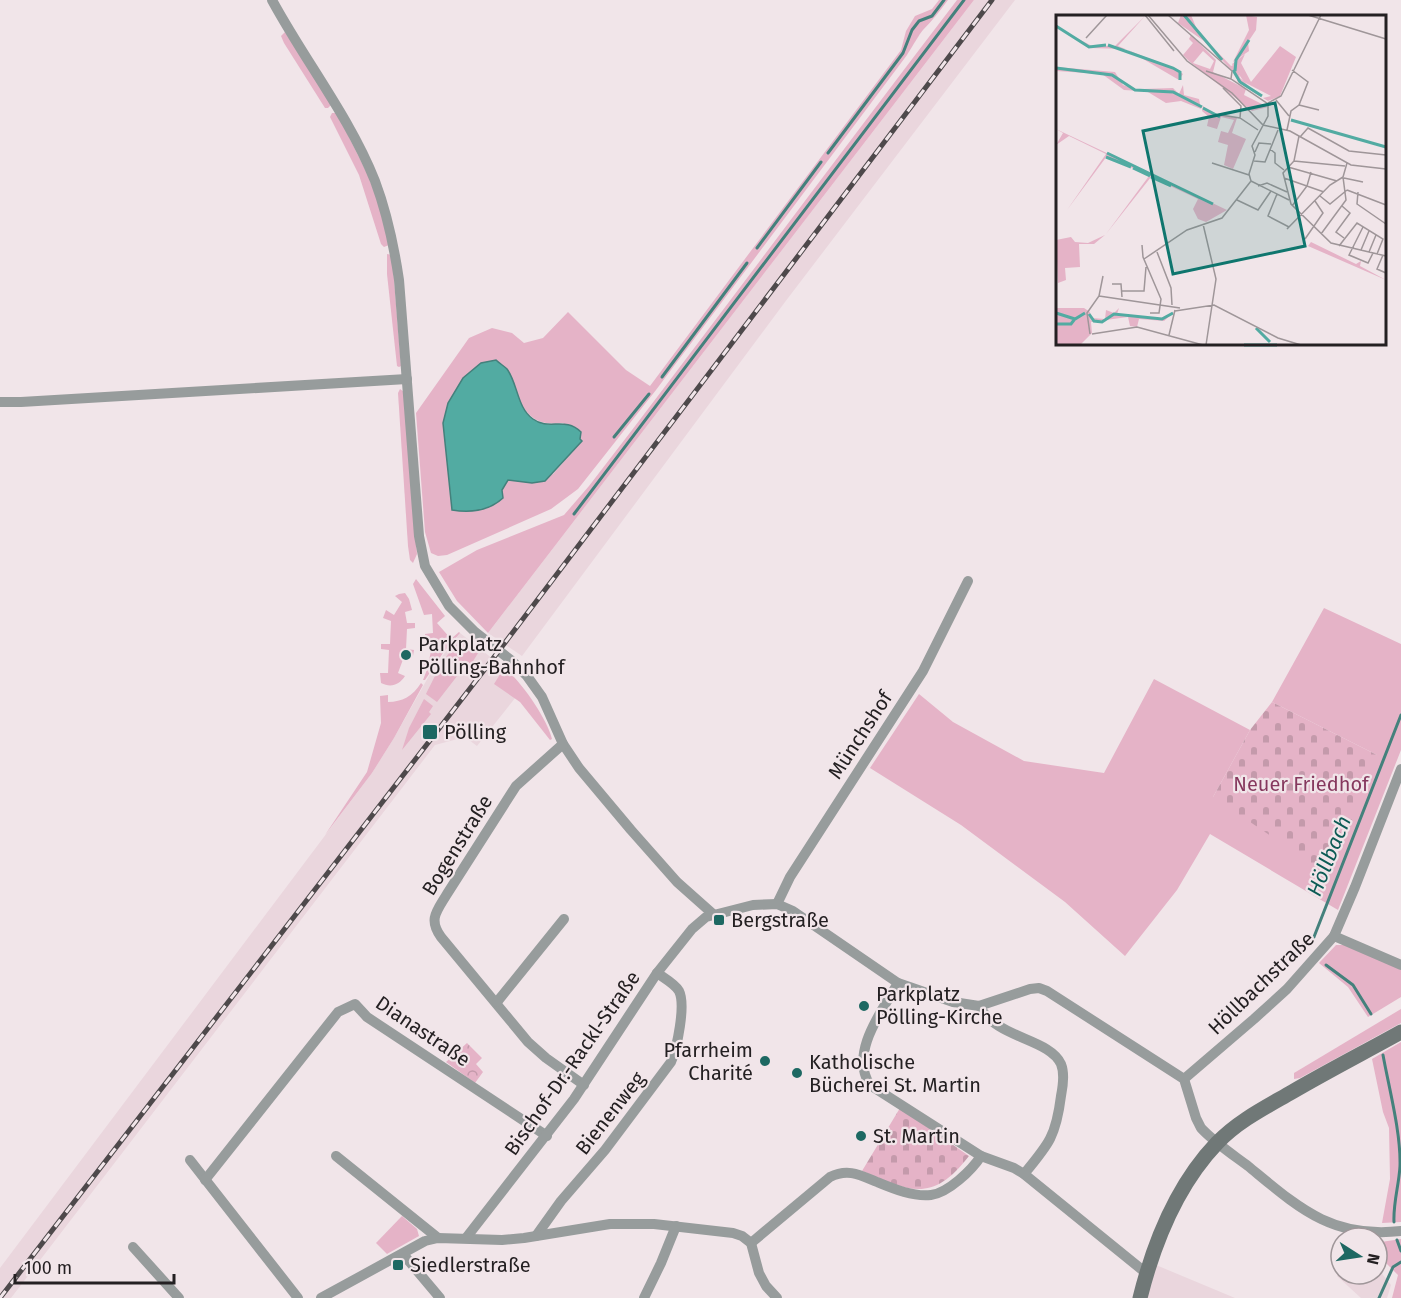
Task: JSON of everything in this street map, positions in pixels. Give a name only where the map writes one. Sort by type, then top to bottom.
[{"type":"street","points":[[272,0],[348,126],[375,181],[394,248],[404,325],[421,554],[434,583],[459,617],[520,668],[533,683],[542,697],[563,744],[579,768],[677,882],[713,914],[763,904],[777,904],[793,911],[898,983],[953,1002],[980,1006],[1030,989],[1047,991],[1184,1079],[1198,1125],[1287,1200],[1317,1218],[1334,1224],[1376,1232],[1401,1231]]},
{"type":"street","points":[[0,402],[407,379]]},
{"type":"street","name":"Münchshof","points":[[777,904],[790,877],[923,671],[968,581]]},
{"type":"street","name":"Bogenstraße","points":[[563,744],[516,786],[436,912],[434,921],[435,928],[441,937],[528,1042],[584,1085]]},
{"type":"street","name":"Höllbachstraße","points":[[1184,1079],[1287,988],[1334,936],[1401,769]]},
{"type":"street","name":"Bischof-Dr.-Rackl-Straße","points":[[466,1238],[584,1085],[657,973],[692,929],[700,921],[713,914]]},
{"type":"street","points":[[496,1002],[564,920]]},
{"type":"street","points":[[1334,936],[1401,965]]},
{"type":"street","name":"Bienenweg","points":[[536,1236],[671,1062],[677,1045],[681,996],[676,988],[657,973]]},
{"type":"street","points":[[898,983],[865,1048],[862,1065],[870,1085],[981,1156],[1024,1174],[1146,1273]]},
{"type":"street","name":"Dianastraße","points":[[206,1180],[338,1012],[355,1004],[367,1017],[546,1136]]},
{"type":"street","points":[[980,1006],[984,1014],[996,1026],[1054,1055],[1061,1066],[1063,1080],[1057,1126],[1050,1140],[1024,1174]]},
{"type":"street","points":[[1140,1298],[1159,1235],[1175,1202],[1217,1143],[1261,1110],[1401,1032]]},
{"type":"street","points":[[336,1156],[438,1238]]},
{"type":"street","points":[[751,1244],[830,1177],[839,1173],[858,1174],[910,1193],[934,1195],[953,1185],[975,1165],[981,1156]]},
{"type":"street","points":[[190,1160],[298,1298]]},
{"type":"street","points":[[321,1298],[425,1241],[438,1238],[502,1240],[610,1224],[676,1226],[742,1236],[751,1244],[759,1273],[774,1297]]},
{"type":"street","points":[[644,1298],[676,1226]]},
{"type":"street","points":[[133,1247],[179,1298]]},
{"type":"street","points":[[403,1254],[440,1298]]},
{"type":"shaded area","points":[[974,0],[1015,0],[785,302],[522,656],[488,633]]},
{"type":"shaded area","points":[[460,633],[507,670],[523,688],[477,746],[465,737],[435,745],[11,1298],[0,1298],[0,1268],[372,773],[434,667]]},
{"type":"shaded area","points":[[1156,1265],[1235,1298],[1147,1298]]},
{"type":"shaded area","points":[[1389,1282],[1391,1285],[1387,1298],[1361,1298],[1348,1286],[1389,1286]]},
{"type":"green space","points":[[939,0],[948,0],[656,390],[578,489],[551,509],[447,555],[438,556],[431,553],[425,532],[416,413],[469,338],[492,328],[512,333],[524,343],[543,338],[568,312],[626,370],[650,386],[901,50],[906,31],[915,16],[932,9]],"holes":[[[507,369],[520,401],[531,416],[550,424],[563,423],[582,441],[553,474],[532,483],[508,480],[502,490]]]},
{"type":"green space","points":[[957,0],[974,0],[488,633],[457,601],[439,572],[477,550],[564,515],[589,486]]},
{"type":"green space","points":[[285,32],[332,104],[328,108],[325,108],[284,43],[281,36]]},
{"type":"green space","points":[[332,113],[337,113],[368,175],[379,205],[389,245],[384,247],[381,244],[359,175],[330,117]]},
{"type":"green space","points":[[387,254],[392,255],[401,366],[399,367],[397,366],[387,274]]},
{"type":"green space","points":[[400,389],[404,392],[417,554],[413,563],[410,560],[408,546],[398,393]]},
{"type":"green space","points":[[416,579],[445,616],[437,623],[451,639],[460,633],[425,680],[423,680],[428,667],[420,664],[422,659],[429,661],[433,640],[425,639],[425,634],[433,633],[432,614],[424,615],[413,584]]},
{"type":"green space","points":[[405,593],[412,610],[405,612],[407,623],[415,623],[415,628],[407,629],[406,649],[414,650],[413,656],[405,654],[398,673],[405,676],[400,682],[388,685],[381,683],[380,673],[388,673],[389,650],[381,649],[381,644],[390,644],[391,621],[383,618],[386,610],[394,615],[402,602],[395,596]]},
{"type":"green space","points":[[1324,608],[1401,644],[1401,750],[1338,910],[1210,834],[1177,890],[1125,956],[1065,902],[961,825],[870,768],[919,694],[953,722],[1024,761],[1104,773],[1154,679],[1250,730],[1213,797],[1377,755],[1272,702]]},
{"type":"green space","points":[[466,638],[480,650],[470,666],[460,663],[457,668],[461,671],[437,702],[426,694],[447,656]]},
{"type":"green space","points":[[504,668],[518,681],[532,700],[545,721],[552,739],[550,740],[520,702],[494,684]]},
{"type":"green space","points":[[421,683],[423,685],[372,773],[325,835],[367,772],[381,723],[380,696],[388,695],[388,702],[398,701],[411,695]]},
{"type":"green space","points":[[424,699],[433,706],[429,712],[431,714],[402,750],[409,728]]},
{"type":"green space","name":"Neuer Friedhof","points":[[1272,702],[1377,755],[1330,876],[1213,797],[1250,730]]},
{"type":"green space","points":[[1336,945],[1344,945],[1401,969],[1401,997],[1368,1017],[1348,987],[1319,963]]},
{"type":"green space","points":[[1401,1009],[1401,1023],[1300,1078],[1294,1079],[1294,1073]]},
{"type":"green space","points":[[1401,1042],[1401,1222],[1382,1223],[1390,1179],[1389,1128],[1383,1112],[1372,1059]]},
{"type":"green space","points":[[467,1043],[482,1058],[476,1064],[483,1072],[475,1083],[446,1062]]},
{"type":"green space","points":[[900,1108],[969,1156],[956,1171],[932,1187],[907,1188],[862,1171]]},
{"type":"green space","points":[[402,1216],[417,1229],[419,1236],[387,1254],[376,1243]]},
{"type":"green space","points":[[1401,1239],[1401,1298],[1392,1298],[1398,1275],[1389,1266],[1389,1241]]},
{"type":"water","points":[[496,360],[511,375],[524,409],[533,419],[545,424],[575,427],[581,432],[582,441],[545,481],[532,483],[508,480],[502,490],[503,498],[492,506],[473,511],[452,510],[443,423],[448,403],[463,378],[481,363]]},
{"type":"waterway","points":[[828,153],[903,53],[912,30],[919,21],[932,16],[944,0]]},
{"type":"waterway","points":[[574,514],[964,0]]},
{"type":"waterway","points":[[757,248],[821,162]]},
{"type":"waterway","points":[[662,377],[747,263]]},
{"type":"waterway","points":[[614,437],[649,394]]},
{"type":"waterway","name":"Höllbach","points":[[1312,942],[1401,715]]},
{"type":"waterway","name":"Höllbach","points":[[1326,965],[1353,985],[1371,1014]]},
{"type":"waterway","name":"Höllbach","points":[[1383,1055],[1397,1125],[1400,1153],[1394,1222]]},
{"type":"waterway","name":"Höllbach","points":[[1397,1240],[1401,1251]]},
{"type":"waterway","points":[[1379,1298],[1393,1267],[1401,1262]]},
{"type":"railway","points":[[0,1298],[485,669],[992,0]]},
{"type":"place","name":"Parkplatz Pölling-Bahnhof","points":[[406,655]]},
{"type":"place","name":"Pölling","points":[[430,732]]},
{"type":"place","name":"Bergstraße","points":[[719,920]]},
{"type":"place","name":"Parkplatz Pölling-Kirche","points":[[864,1006]]},
{"type":"place","name":"Pfarrheim Charité","points":[[765,1061]]},
{"type":"place","name":"Katholische Bücherei St. Martin","points":[[797,1073]]},
{"type":"place","name":"St. Martin","points":[[861,1136]]},
{"type":"place","name":"Siedlerstraße","points":[[398,1265]]}]
